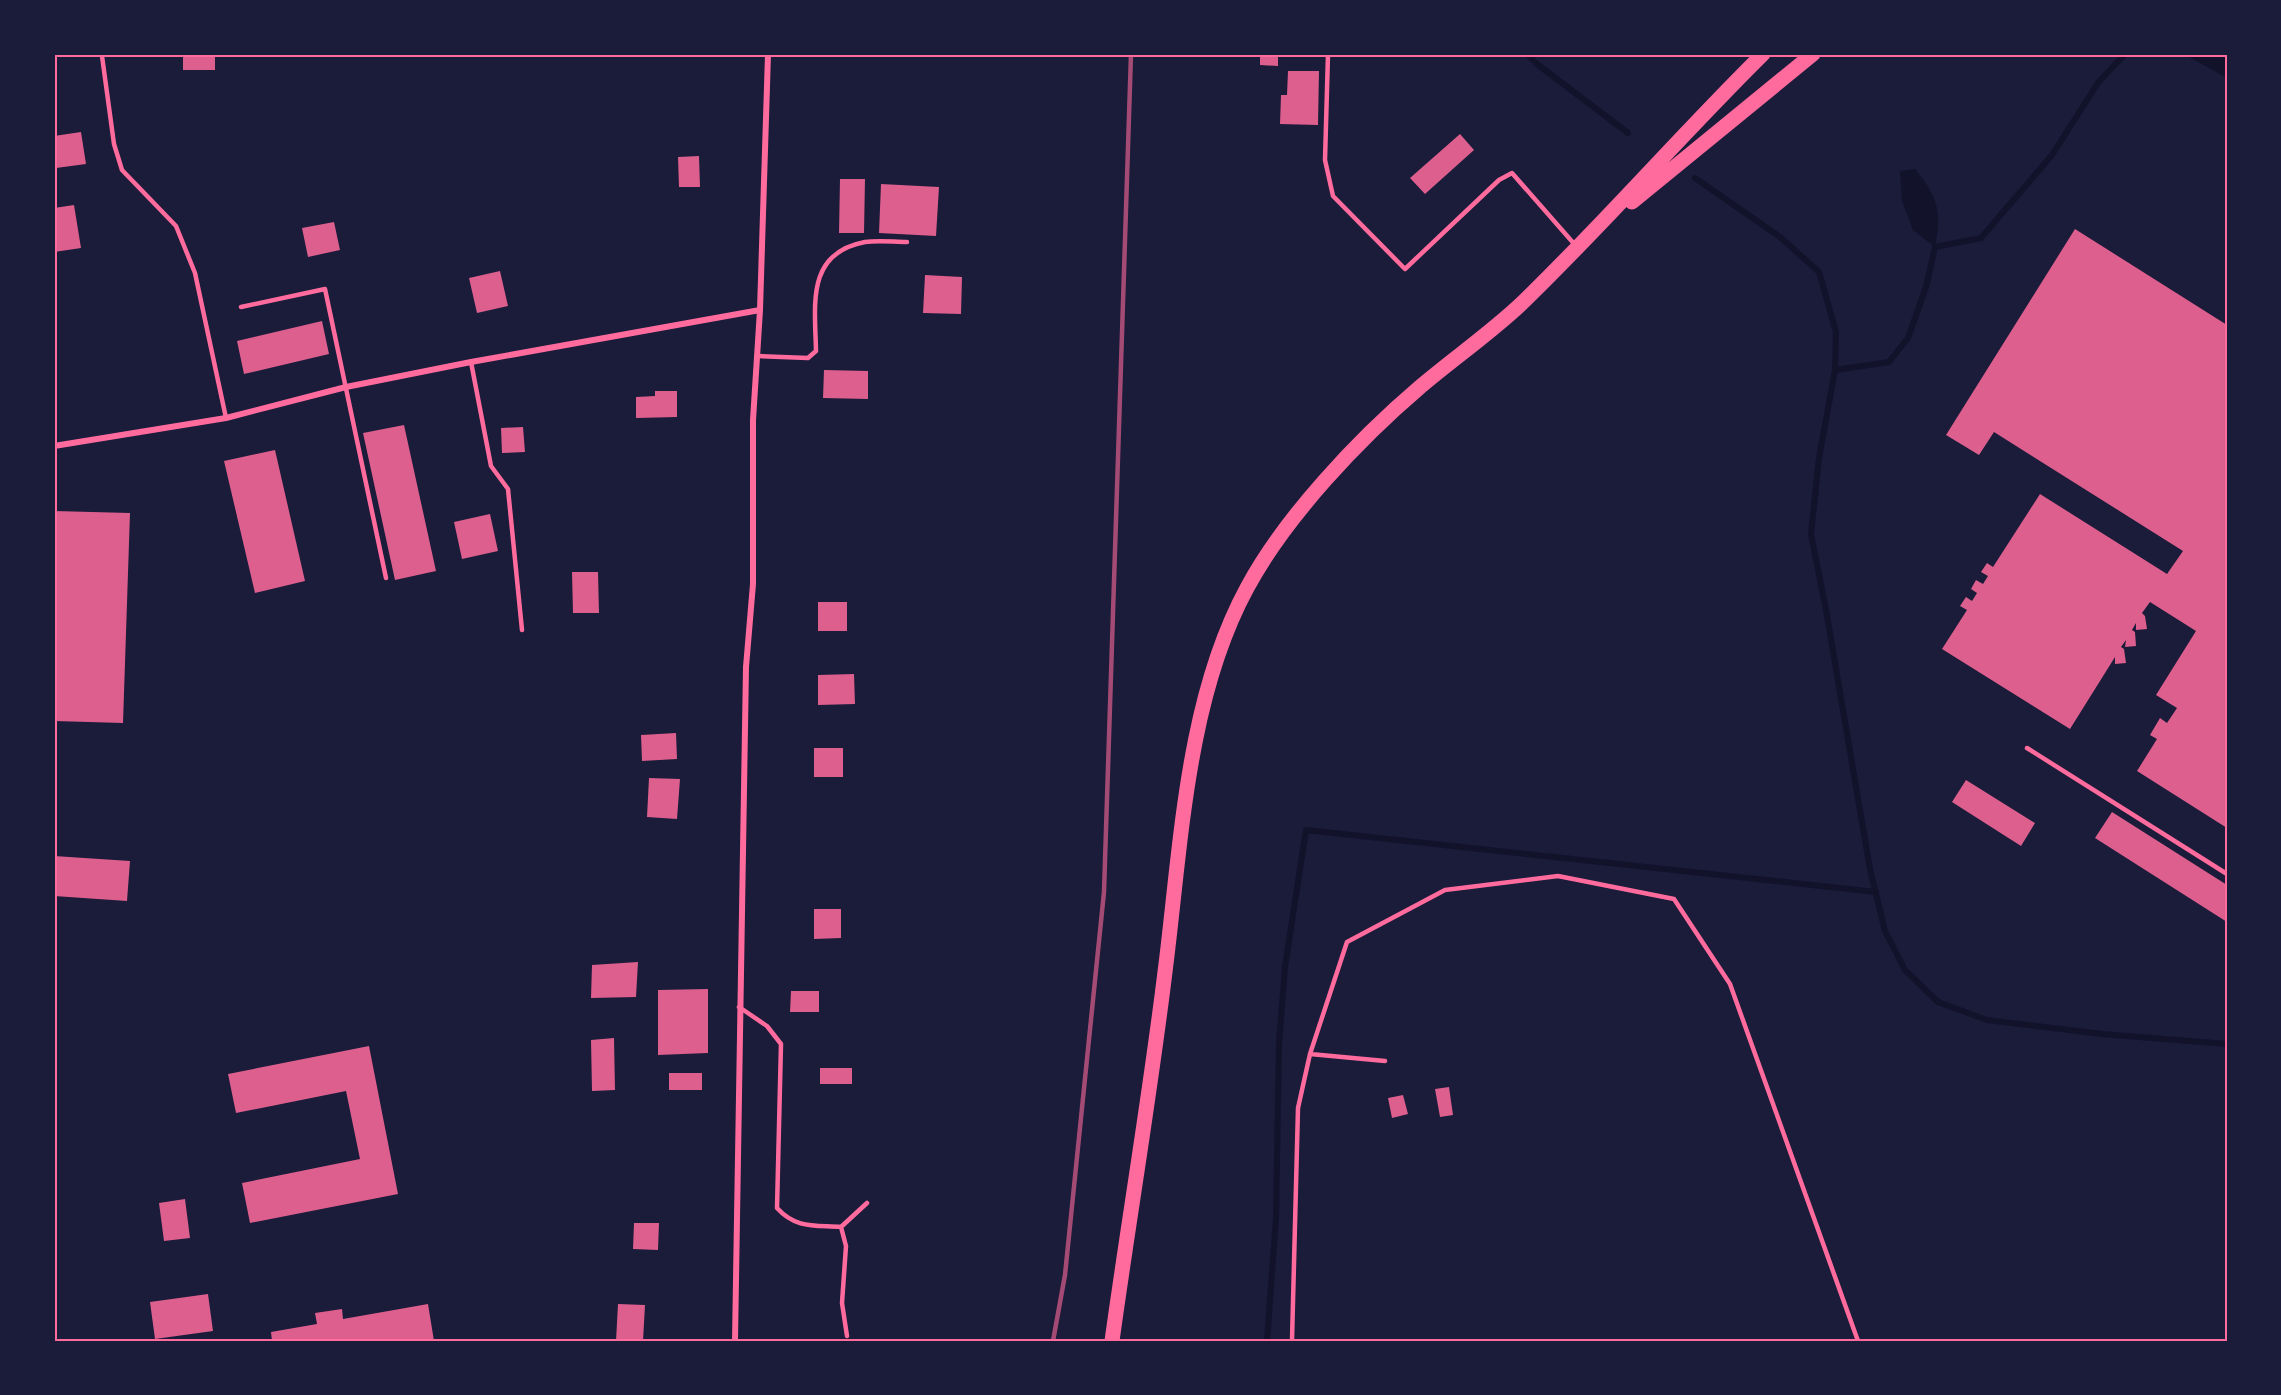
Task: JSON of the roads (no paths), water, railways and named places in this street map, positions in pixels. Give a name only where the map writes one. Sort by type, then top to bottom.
[{"type":"main road","points":[[1112,1341],[1165,977],[1195,746],[1218,652],[1248,587],[1284,532],[1362,441],[1418,389],[1515,309],[1583,243],[1698,118],[1763,54]]},
{"type":"main road","points":[[1583,243],[1813,54]]},
{"type":"street","points":[[735,1341],[746,667],[753,584],[753,420],[760,309],[768,54]]},
{"type":"street","points":[[54,447],[226,418],[346,387],[760,309]]},
{"type":"lane","points":[[1328,54],[1325,160],[1333,196],[1405,269],[1500,180],[1512,173],[1583,243]]},
{"type":"lane","points":[[102,56],[114,144],[122,170],[176,226],[195,273],[226,418]]},
{"type":"lane","points":[[758,356],[808,358],[816,351],[815,312],[818,279],[828,260],[847,247],[867,242],[907,242]]},
{"type":"lane","points":[[241,307],[325,289],[386,578]]},
{"type":"lane","points":[[471,362],[491,466],[508,489],[522,630]]},
{"type":"lane","points":[[2027,748],[2227,874]]},
{"type":"lane","points":[[1292,1341],[1298,1108],[1310,1054],[1347,942],[1445,890],[1558,876],[1674,899],[1730,984],[1858,1341]]},
{"type":"lane","points":[[739,1007],[767,1026],[781,1044],[777,1208],[786,1218],[799,1224],[841,1227],[867,1203]]},
{"type":"lane","points":[[1310,1054],[1385,1061]]},
{"type":"lane","points":[[841,1227],[846,1246],[842,1303],[847,1336]]},
{"type":"waterway","points":[[1527,54],[1628,133]]},
{"type":"waterway","points":[[1835,370],[1889,362],[1908,338],[1926,287],[1935,247],[1981,238],[2052,155],[2098,83],[2125,54]]},
{"type":"waterway","points":[[1695,178],[1780,237],[1819,272],[1836,332],[1835,370],[1819,458],[1811,534],[1870,869],[1885,931],[1905,970],[1938,1002],[1987,1020],[2102,1034],[2227,1044]]},
{"type":"waterway","points":[[1267,1341],[1276,1218],[1279,1043],[1285,967],[1306,830],[1876,892]]},
{"type":"railway","points":[[1053,1341],[1065,1275],[1104,892],[1131,54]]}]
